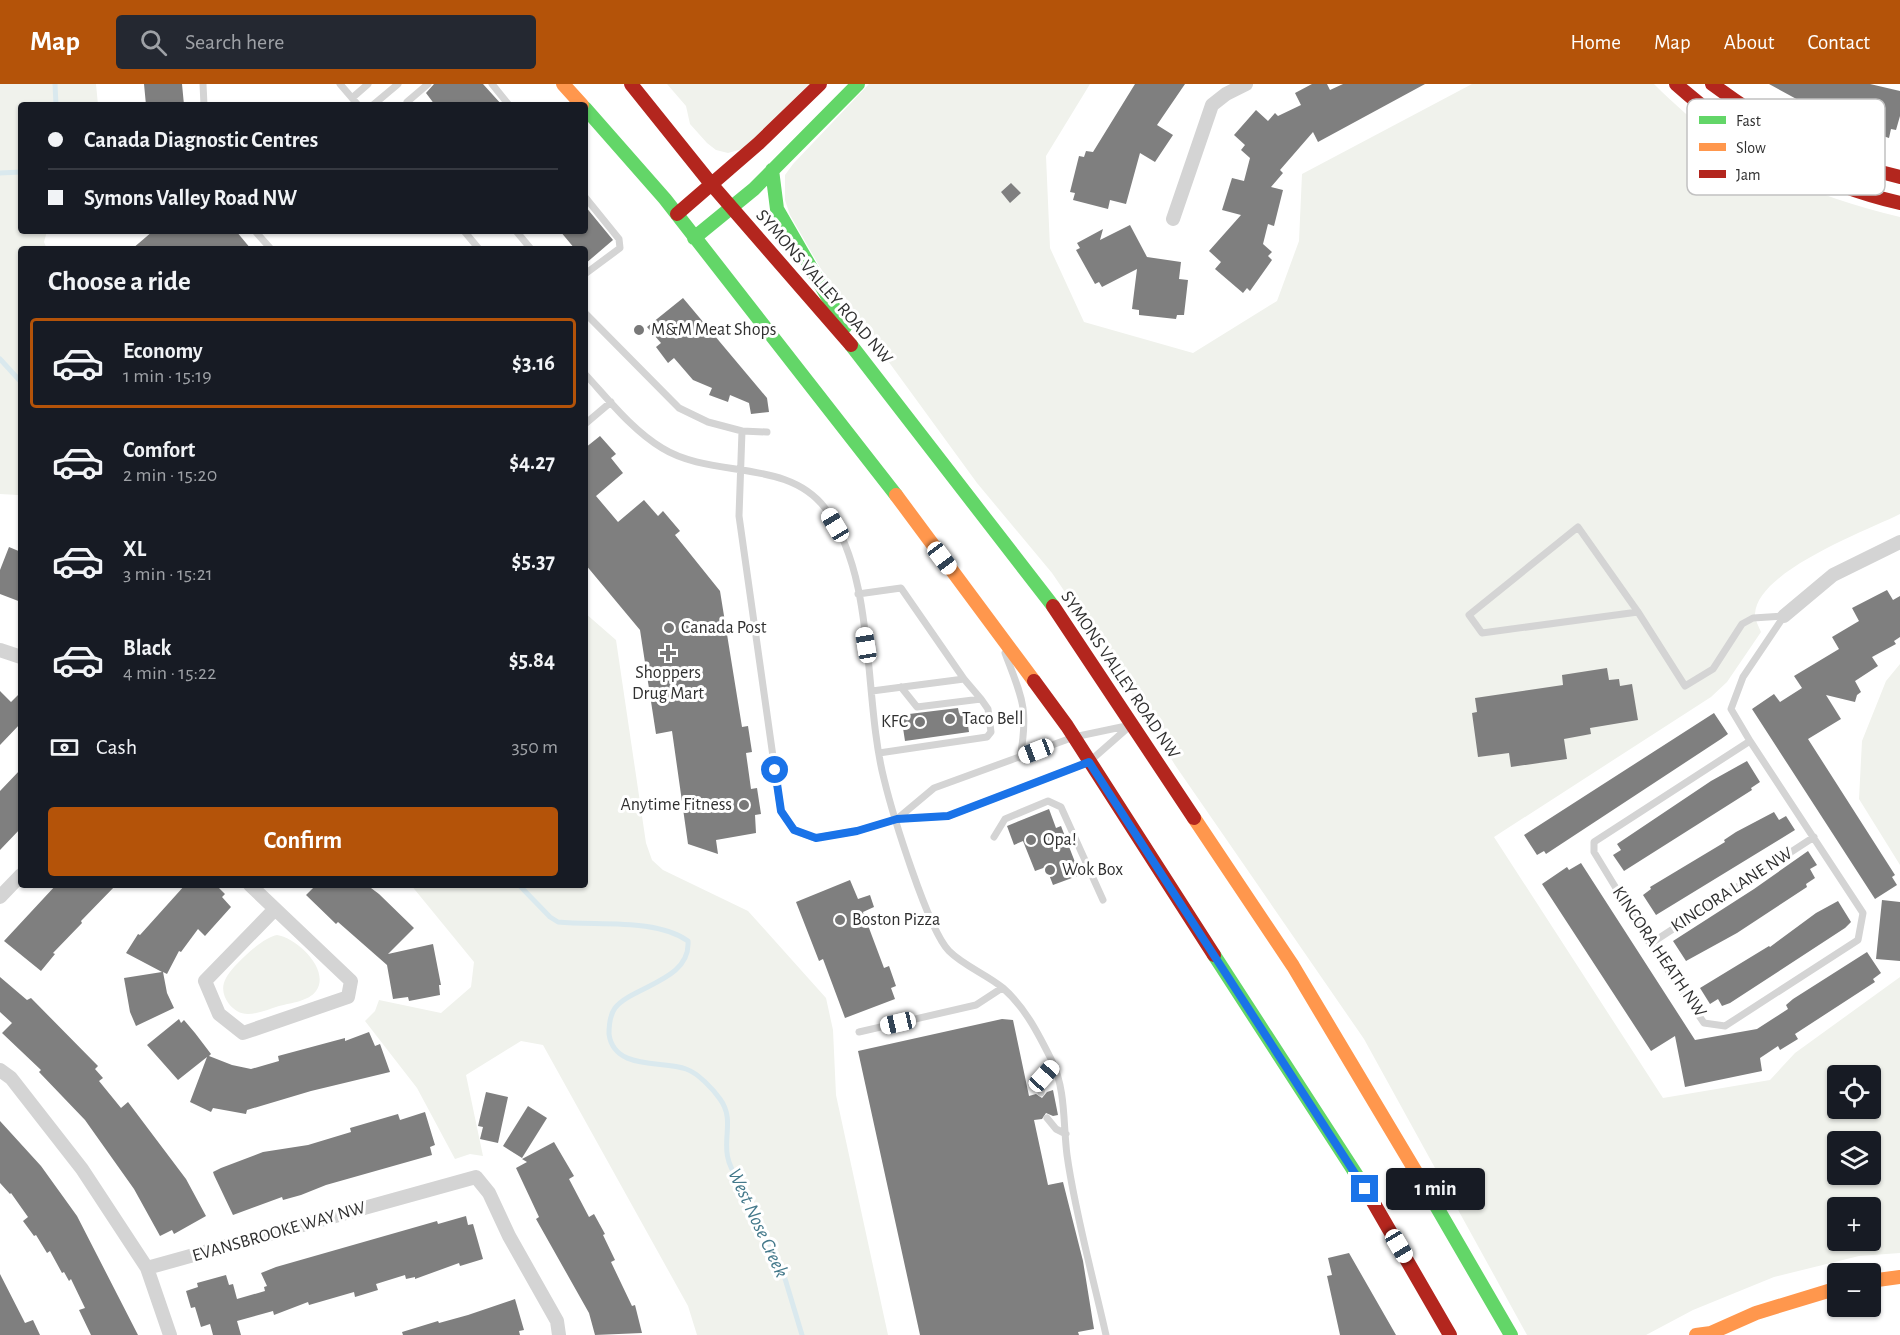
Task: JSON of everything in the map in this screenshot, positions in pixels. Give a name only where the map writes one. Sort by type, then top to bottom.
[{"type":"main road","points":[[563,84],[579,102]]},
{"type":"main road","name":"SYMONS VALLEY ROAD NW","points":[[631,84],[712,185],[870,367],[1049,600],[1293,966],[1373,1096],[1511,1335]]},
{"type":"main road","points":[[677,214],[712,185],[820,84]]},
{"type":"main road","points":[[694,238],[732,208],[858,84]]},
{"type":"main road","points":[[1676,84],[1693,99]]},
{"type":"main road","points":[[1712,84],[1731,99]]},
{"type":"main road","points":[[588,112],[677,214],[889,486],[1074,737],[1365,1189],[1450,1335]]},
{"type":"main road","points":[[772,170],[777,209],[870,367]]},
{"type":"main road","points":[[1885,173],[1900,177]]},
{"type":"main road","points":[[1870,195],[1900,203]]},
{"type":"main road","points":[[1881,1280],[1900,1277]]},
{"type":"main road","points":[[1696,1335],[1710,1334],[1756,1313],[1827,1291]]},
{"type":"main road","points":[[1432,1303],[1443,1335]]},
{"type":"street","points":[[1173,219],[1212,105],[1226,94],[1246,84]]},
{"type":"street","points":[[1784,616],[1833,575],[1900,542]]},
{"type":"street","points":[[0,650],[18,656]]},
{"type":"street","points":[[0,897],[18,878]]},
{"type":"street","points":[[253,888],[351,981],[348,997],[243,1033],[219,1014],[205,981],[275,909]]},
{"type":"street","points":[[0,1070],[10,1078],[82,1169],[147,1268],[170,1335]]},
{"type":"street","name":"EVANSBROOKE WAY NW","points":[[147,1268],[476,1177],[489,1193],[509,1236],[557,1321],[560,1335]]},
{"type":"lane","points":[[203,84],[204,102]]},
{"type":"lane","points":[[340,84],[355,102]]},
{"type":"lane","points":[[352,98],[368,84]]},
{"type":"lane","points":[[377,102],[398,84]]},
{"type":"lane","points":[[410,102],[428,84]]},
{"type":"lane","points":[[492,84],[507,102]]},
{"type":"lane","points":[[588,201],[620,239],[620,248],[588,272]]},
{"type":"lane","points":[[258,234],[268,246]]},
{"type":"lane","points":[[466,234],[476,246]]},
{"type":"lane","points":[[518,234],[528,246]]},
{"type":"lane","points":[[588,317],[679,408],[708,422],[742,430],[767,432]]},
{"type":"lane","points":[[588,377],[639,431],[662,449],[694,463],[773,476],[801,485],[824,506],[848,549],[858,594],[883,778],[925,906],[948,950],[1002,987],[1020,1005],[1054,1065],[1065,1112],[1067,1155],[1106,1335]]},
{"type":"lane","points":[[588,421],[611,402]]},
{"type":"lane","points":[[742,430],[740,528],[781,811],[794,830],[816,838],[857,831],[897,819],[948,816],[1089,762],[1132,724]]},
{"type":"lane","points":[[1638,612],[1482,633],[1469,615],[1578,527],[1638,612],[1685,686],[1713,669],[1742,624],[1753,618],[1784,616]]},
{"type":"lane","points":[[858,594],[901,588],[964,679],[988,709],[990,732],[987,737],[879,753]]},
{"type":"lane","name":"KINCORA HEATH NW","points":[[1750,741],[1594,842],[1594,852],[1650,944],[1704,1023],[1725,1026],[1858,940],[1863,913],[1731,710],[1743,677],[1784,616]]},
{"type":"lane","points":[[996,631],[1024,704],[1025,727],[1020,758]]},
{"type":"lane","points":[[872,691],[964,679]]},
{"type":"lane","points":[[901,687],[917,707],[981,699]]},
{"type":"lane","points":[[897,819],[934,788],[1074,737],[1132,724]]},
{"type":"lane","points":[[994,837],[1005,819],[1048,801],[1061,807],[1103,900]]},
{"type":"lane","name":"KINCORA LANE NW","points":[[1650,944],[1814,837]]},
{"type":"lane","points":[[858,1032],[976,1005],[1002,987]]},
{"type":"lane","points":[[1041,1093],[1044,1076],[1054,1065]]},
{"type":"lane","points":[[1047,1118],[1056,1129],[1066,1134]]},
{"type":"shaded area","points":[[0,84],[96,84],[98,102],[18,102],[18,234],[46,234],[44,242],[46,246],[18,246],[18,495],[0,494]]},
{"type":"shaded area","points":[[667,84],[811,84],[746,148],[728,153],[716,150],[690,124],[686,106]]},
{"type":"shaded area","points":[[869,84],[1090,84],[1046,156],[1050,248],[1084,322],[1193,353],[1277,301],[1299,241],[1302,174],[1472,84],[1654,84],[1687,114],[1687,195],[1826,195],[1900,217],[1900,514],[1816,554],[1774,583],[1760,598],[1755,614],[1761,632],[1727,682],[1711,697],[1494,837],[1663,1098],[1770,1080],[1795,1053],[1900,977],[1900,1253],[1859,1256],[1774,1277],[1693,1310],[1646,1335],[1527,1335],[1364,1039],[1175,765],[1116,667],[1052,573],[977,483],[821,269],[790,215],[785,200],[785,175]]},
{"type":"shaded area","points":[[588,616],[616,640],[646,843],[652,860],[663,870],[748,911],[826,998],[833,1030],[836,1095],[888,1335],[697,1335],[688,1306],[543,1045],[521,1041],[466,1075],[483,1156],[470,1154],[455,1159],[417,1088],[365,1021],[375,1011],[379,1000],[441,1013],[471,987],[474,962],[413,888],[588,888]]},
{"type":"shaded area","points":[[1900,664],[1900,865],[1859,799],[1862,741],[1886,681]]},
{"type":"shaded area","points":[[277,935],[294,942],[310,956],[319,974],[316,991],[294,1003],[260,1012],[248,1014],[237,1011],[224,995],[223,988],[226,978],[249,952]]},
{"type":"building","points":[[144,84],[182,84],[184,102],[146,102]]},
{"type":"building","points":[[434,84],[483,84],[499,102],[433,102],[426,93]]},
{"type":"building","points":[[1135,84],[1185,84],[1157,125],[1173,135],[1155,162],[1140,153],[1126,204],[1110,200],[1108,209],[1073,200],[1075,193],[1070,192],[1079,156],[1084,157],[1086,151],[1093,152]]},
{"type":"building","points":[[1312,84],[1327,84],[1330,90],[1343,84],[1425,84],[1318,142],[1313,132],[1280,170],[1283,173],[1271,187],[1283,190],[1274,226],[1268,224],[1263,244],[1272,252],[1268,256],[1272,260],[1250,291],[1247,288],[1243,293],[1215,269],[1221,262],[1209,251],[1241,215],[1222,210],[1232,178],[1244,181],[1250,158],[1241,150],[1245,145],[1234,135],[1256,110],[1268,121],[1275,113],[1278,116],[1301,105],[1295,93]]},
{"type":"building","points":[[1769,84],[1870,84],[1900,91],[1900,116],[1896,130],[1891,129],[1889,138],[1885,137],[1885,99],[1797,99]]},
{"type":"building","points":[[1011,183],[1021,193],[1010,203],[1001,192]]},
{"type":"building","points":[[588,210],[613,240],[588,261],[588,246],[572,246],[562,234],[588,234]]},
{"type":"building","points":[[1130,225],[1147,257],[1181,262],[1179,279],[1188,280],[1184,315],[1177,315],[1176,319],[1139,315],[1139,310],[1132,309],[1137,269],[1102,287],[1099,282],[1095,284],[1076,250],[1080,248],[1077,243],[1103,229],[1100,240]]},
{"type":"building","points":[[150,234],[238,234],[248,246],[136,246]]},
{"type":"building","points":[[683,298],[767,398],[769,412],[751,414],[749,403],[730,395],[728,402],[709,395],[712,388],[693,380],[674,358],[668,363],[656,347],[661,343],[647,327]]},
{"type":"building","points":[[600,436],[616,454],[611,458],[623,473],[596,496],[618,522],[644,500],[658,516],[663,511],[680,531],[675,535],[720,591],[742,727],[748,726],[752,752],[746,753],[751,789],[757,788],[761,814],[755,815],[756,833],[716,840],[718,854],[688,844],[672,731],[656,734],[640,630],[588,568],[588,446]]},
{"type":"building","points":[[9,547],[18,551],[18,601],[0,594],[0,570]]},
{"type":"building","points":[[1887,590],[1893,600],[1900,596],[1900,637],[1894,641],[1896,644],[1872,657],[1878,666],[1855,681],[1861,692],[1857,695],[1855,702],[1826,695],[1841,719],[1808,739],[1895,875],[1892,877],[1897,885],[1875,899],[1752,709],[1774,694],[1780,702],[1802,688],[1794,676],[1839,649],[1832,637],[1859,621],[1852,608]]},
{"type":"building","points":[[1607,668],[1609,680],[1619,679],[1620,686],[1632,684],[1638,720],[1590,728],[1591,734],[1564,739],[1567,759],[1511,767],[1509,753],[1478,757],[1472,713],[1477,712],[1475,698],[1563,685],[1562,675]]},
{"type":"building","points":[[0,691],[11,702],[18,695],[18,726],[0,745]]},
{"type":"building","points":[[958,708],[959,713],[966,712],[969,732],[905,741],[901,715]]},
{"type":"building","points":[[1714,713],[1728,734],[1546,854],[1544,851],[1537,855],[1524,835]]},
{"type":"building","points":[[1747,761],[1760,782],[1751,788],[1752,790],[1624,871],[1613,855],[1621,850],[1617,844],[1711,781]]},
{"type":"building","points":[[18,772],[18,831],[0,850],[0,791]]},
{"type":"building","points":[[1049,809],[1056,828],[1061,826],[1080,875],[1053,885],[1046,867],[1035,871],[1023,841],[1014,845],[1007,826]]},
{"type":"building","points":[[1774,812],[1779,820],[1786,816],[1795,830],[1656,915],[1643,895],[1651,889],[1650,887],[1725,842],[1724,840],[1736,832]]},
{"type":"building","points":[[1808,851],[1817,865],[1810,869],[1815,878],[1806,884],[1807,887],[1737,933],[1686,961],[1673,941]]},
{"type":"building","points":[[1581,863],[1695,1040],[1757,1029],[1788,1009],[1786,1005],[1793,999],[1867,952],[1881,973],[1873,979],[1875,982],[1795,1034],[1798,1039],[1780,1050],[1778,1046],[1760,1058],[1762,1071],[1685,1087],[1675,1036],[1651,1051],[1542,884],[1567,867],[1569,870]]},
{"type":"building","points":[[850,880],[858,899],[870,895],[874,907],[863,912],[884,968],[889,966],[896,986],[891,988],[895,999],[845,1018],[823,959],[819,961],[796,902]]},
{"type":"building","points":[[53,888],[113,888],[53,953],[55,954],[41,971],[4,941]]},
{"type":"building","points":[[182,888],[219,888],[225,894],[222,897],[231,907],[205,936],[198,929],[181,952],[179,951],[167,974],[163,972],[167,993],[174,1008],[136,1026],[130,1012],[124,978],[162,972],[126,953],[138,934],[140,935]]},
{"type":"building","points":[[313,888],[371,888],[414,928],[388,954],[433,944],[441,985],[439,985],[440,995],[409,1001],[408,997],[393,999],[387,965],[338,922],[336,924],[306,895]]},
{"type":"building","points":[[1882,900],[1900,902],[1900,961],[1876,959]]},
{"type":"building","points":[[1838,901],[1851,922],[1845,928],[1730,1003],[1722,1006],[1718,999],[1710,1004],[1700,988],[1770,947],[1816,913]]},
{"type":"building","points":[[0,977],[27,1000],[31,998],[98,1066],[95,1069],[103,1078],[99,1081],[121,1108],[128,1102],[186,1179],[206,1216],[174,1234],[172,1230],[160,1236],[134,1189],[85,1120],[39,1072],[41,1070],[2,1033],[12,1023],[0,1012]]},
{"type":"building","points":[[179,1019],[181,1023],[184,1020],[195,1033],[211,1054],[209,1056],[251,1069],[279,1061],[278,1056],[345,1038],[345,1041],[369,1032],[375,1046],[380,1044],[390,1072],[311,1091],[247,1110],[246,1114],[213,1108],[211,1112],[190,1102],[207,1057],[178,1080],[147,1045]]},
{"type":"building","points":[[1002,1019],[1013,1020],[1029,1096],[1036,1094],[1042,1098],[1047,1092],[1053,1090],[1058,1115],[1053,1116],[1046,1113],[1042,1119],[1034,1120],[1048,1185],[1063,1182],[1083,1261],[1094,1329],[1078,1332],[1079,1335],[920,1335],[858,1051]]},
{"type":"building","points":[[486,1092],[508,1097],[498,1143],[480,1139],[483,1127],[478,1126]]},
{"type":"building","points":[[528,1106],[547,1118],[522,1158],[503,1146]]},
{"type":"building","points":[[425,1112],[435,1145],[430,1147],[432,1155],[326,1185],[301,1195],[283,1200],[282,1197],[233,1215],[213,1172],[263,1152],[308,1145],[351,1132],[350,1128],[398,1114],[400,1120]]},
{"type":"building","points":[[0,1121],[41,1166],[77,1216],[138,1335],[91,1335],[79,1310],[85,1308],[71,1279],[69,1281],[64,1272],[62,1273],[50,1251],[47,1253],[36,1235],[34,1236],[23,1221],[28,1217],[11,1193],[0,1183]]},
{"type":"building","points":[[554,1142],[574,1176],[569,1179],[589,1217],[594,1214],[605,1234],[603,1235],[615,1260],[611,1262],[632,1306],[635,1305],[642,1333],[595,1335],[589,1313],[536,1219],[539,1217],[516,1168],[527,1162],[522,1159]]},
{"type":"building","points":[[466,1216],[468,1225],[473,1224],[483,1259],[460,1266],[459,1263],[415,1279],[415,1277],[406,1279],[405,1275],[376,1284],[378,1290],[355,1297],[354,1292],[309,1305],[308,1302],[274,1315],[273,1311],[237,1321],[241,1335],[213,1335],[210,1324],[201,1327],[195,1307],[191,1308],[186,1291],[198,1287],[197,1283],[226,1275],[229,1285],[233,1284],[237,1299],[265,1291],[264,1287],[267,1286],[261,1273],[276,1267],[437,1221],[438,1224]]},
{"type":"building","points":[[1349,1253],[1396,1335],[1340,1335],[1327,1276],[1332,1275],[1328,1258]]},
{"type":"building","points":[[0,1274],[25,1323],[33,1320],[40,1335],[0,1335]]},
{"type":"building","points":[[515,1299],[524,1330],[519,1331],[520,1335],[403,1335],[402,1332],[468,1315]]},
{"type":"waterway","name":"West Nose Creek","points":[[55,84],[56,102]]},
{"type":"waterway","name":"West Nose Creek","points":[[0,173],[18,172]]},
{"type":"waterway","name":"West Nose Creek","points":[[0,359],[18,379]]},
{"type":"waterway","name":"West Nose Creek","points":[[522,888],[550,917],[558,922],[643,926],[660,929],[688,941],[686,954],[671,974],[623,1000],[615,1008],[611,1017],[609,1034],[613,1046],[620,1054],[641,1062],[676,1066],[691,1071],[705,1082],[720,1099],[727,1118],[727,1147],[731,1168],[783,1272],[802,1335]]},
{"type":"traffic: fast","points":[[694,238],[754,189],[858,84]]},
{"type":"traffic: fast","points":[[588,111],[665,199],[896,495]]},
{"type":"traffic: fast","points":[[772,170],[777,209],[845,327]]},
{"type":"traffic: fast","points":[[851,345],[1053,606]]},
{"type":"traffic: fast","points":[[1214,955],[1365,1188]]},
{"type":"traffic: fast","points":[[1428,1192],[1511,1335]]},
{"type":"traffic: slow","points":[[563,84],[579,102]]},
{"type":"traffic: slow","points":[[896,495],[1034,681]]},
{"type":"traffic: slow","points":[[1194,818],[1293,966],[1428,1192]]},
{"type":"traffic: slow","points":[[1881,1280],[1900,1277]]},
{"type":"traffic: slow","points":[[1696,1335],[1711,1333],[1756,1313],[1827,1291]]},
{"type":"traffic: jam","points":[[631,84],[712,185],[851,345]]},
{"type":"traffic: jam","points":[[677,214],[759,143],[820,84]]},
{"type":"traffic: jam","points":[[1676,84],[1694,99]]},
{"type":"traffic: jam","points":[[1712,84],[1733,99]]},
{"type":"traffic: jam","points":[[1885,173],[1900,177]]},
{"type":"traffic: jam","points":[[1868,195],[1900,203]]},
{"type":"traffic: jam","points":[[1053,606],[1194,818]]},
{"type":"traffic: jam","points":[[1034,681],[1067,726],[1214,955]]},
{"type":"traffic: jam","points":[[1365,1188],[1450,1335]]},
{"type":"place","name":"M&M Meat Shops","points":[[639,330]]},
{"type":"place","name":"Canada Post","points":[[669,628]]},
{"type":"place","name":"Shoppers Drug Mart","points":[[668,653]]},
{"type":"place","name":"Taco Bell","points":[[950,719]]},
{"type":"place","name":"KFC","points":[[920,722]]},
{"type":"place","name":"Anytime Fitness","points":[[744,805]]},
{"type":"place","name":"Opa!","points":[[1031,840]]},
{"type":"place","name":"Wok Box","points":[[1050,870]]},
{"type":"place","name":"Boston Pizza","points":[[840,920]]},
{"type":"route","points":[[775,770],[781,811],[794,830],[816,838],[857,831],[897,819],[948,816],[1089,762],[1365,1189]]}]
